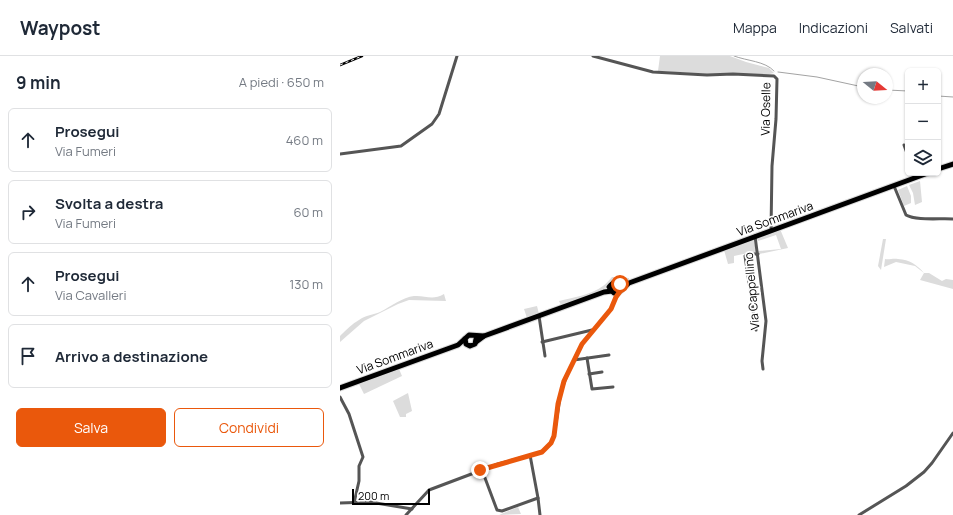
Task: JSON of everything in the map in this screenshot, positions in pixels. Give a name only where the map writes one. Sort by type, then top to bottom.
[{"type":"main road","points":[[941,168],[953,164]]},
{"type":"main road","name":"Via Sommariva","points":[[476,342],[484,336],[604,292],[617,291],[629,283],[894,186],[913,176]]},
{"type":"main road","points":[[615,282],[617,291],[611,289],[611,285],[615,282]]},
{"type":"main road","name":"Via Sommariva","points":[[604,292],[611,285]]},
{"type":"main road","points":[[469,335],[473,336],[476,342],[472,346],[467,345],[465,339],[469,335]]},
{"type":"main road","name":"Via Sommariva","points":[[473,336],[484,336]]},
{"type":"main road","name":"Via Sommariva","points":[[458,345],[465,339]]},
{"type":"main road","name":"Via Sommariva","points":[[340,388],[458,345],[467,345]]},
{"type":"street","points":[[340,154],[401,146],[432,124],[438,114],[458,56]]},
{"type":"street","name":"Via Oselle","points":[[593,56],[653,72],[707,75],[732,74],[774,76],[777,79],[776,119],[772,166],[770,231]]},
{"type":"street","points":[[894,186],[906,215],[916,218],[953,219]]},
{"type":"street","name":"Via Cappellino","points":[[755,236],[766,321],[762,361],[763,369]]},
{"type":"street","points":[[756,330],[745,256],[748,254],[758,254]]},
{"type":"street","points":[[406,515],[429,490],[482,470],[542,452],[551,443],[556,426],[561,391],[574,360],[582,344],[592,330],[611,309],[617,291]]},
{"type":"street","points":[[539,316],[545,356]]},
{"type":"street","points":[[542,342],[592,330]]},
{"type":"street","points":[[574,360],[609,355]]},
{"type":"street","points":[[587,358],[592,389],[613,387]]},
{"type":"street","points":[[589,374],[602,372]]},
{"type":"street","points":[[340,397],[349,414],[362,457],[359,466],[359,482],[354,503]]},
{"type":"street","points":[[860,515],[906,486],[924,472],[953,433]]},
{"type":"street","points":[[530,455],[540,515]]},
{"type":"street","points":[[482,470],[497,510],[502,511],[538,498]]},
{"type":"street","points":[[340,503],[370,502],[412,509]]},
{"type":"shaded area","points":[[660,56],[730,56],[769,68],[774,73],[765,75],[706,74],[658,71]]},
{"type":"shaded area","points":[[920,181],[922,202],[915,205],[913,193],[909,185]]},
{"type":"shaded area","points":[[907,186],[911,196],[911,203],[904,206],[898,190]]},
{"type":"shaded area","points":[[780,229],[788,248],[759,254],[758,251],[781,249],[776,235],[758,241],[757,238]]},
{"type":"shaded area","points":[[754,239],[756,253],[734,256],[734,263],[728,264],[724,250]]},
{"type":"shaded area","points":[[883,239],[886,239],[881,270],[878,266]]},
{"type":"shaded area","points":[[885,259],[909,261],[924,273],[915,266],[896,262],[884,267]]},
{"type":"shaded area","points":[[924,273],[929,273],[942,281],[946,279],[953,280],[953,289],[920,280]]},
{"type":"shaded area","points":[[612,277],[629,278],[629,280],[616,280],[601,291],[561,305],[559,301],[599,289]]},
{"type":"shaded area","points":[[444,294],[446,301],[409,300],[398,304],[364,321],[340,342],[340,336],[351,325],[364,317],[380,312],[401,300],[410,297],[436,297]]},
{"type":"shaded area","points":[[537,306],[539,314],[527,318],[524,309]]},
{"type":"shaded area","points":[[399,369],[402,376],[364,394],[359,384]]},
{"type":"shaded area","points":[[408,393],[412,411],[406,414],[406,417],[400,417],[393,401]]},
{"type":"shaded area","points":[[518,507],[521,514],[499,515]]},
{"type":"waterway","points":[[734,56],[761,63],[774,71]]},
{"type":"waterway","points":[[778,72],[817,77],[857,86]]},
{"type":"waterway","points":[[893,90],[905,91]]},
{"type":"waterway","points":[[941,96],[953,97]]},
{"type":"railway","points":[[340,65],[362,56]]},
{"type":"route","points":[[480,470],[542,452],[551,443],[554,436],[558,404],[564,381],[582,344],[592,330],[611,309],[618,293],[621,290],[622,287],[620,284]]}]
